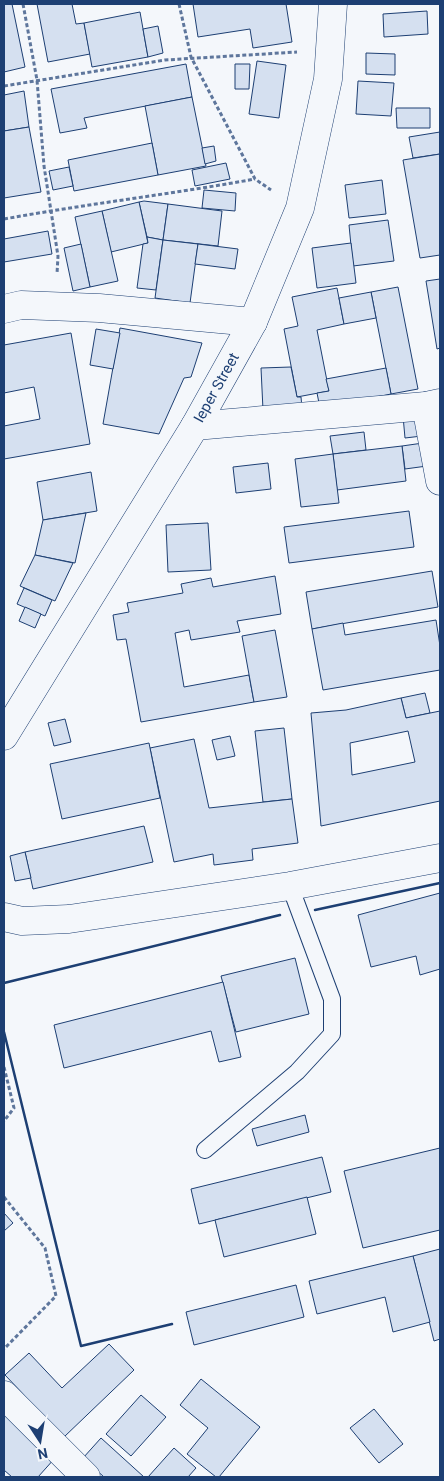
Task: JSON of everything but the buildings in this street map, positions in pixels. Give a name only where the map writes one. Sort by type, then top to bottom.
[{"type":"street","name":"Ieper Street","points":[[4,736],[195,426],[253,322],[300,208],[328,79],[332,4]]},
{"type":"street","points":[[4,309],[21,306],[99,308],[253,322]]},
{"type":"street","points":[[195,426],[433,405],[440,481]]},
{"type":"street","points":[[4,917],[22,921],[69,919],[290,886],[440,858]]},
{"type":"street","points":[[4,1395],[86,1477]]},
{"type":"lane","points":[[205,1150],[297,1072],[332,1034],[332,999],[290,886]]},
{"type":"path","points":[[23,4],[37,80],[44,166],[58,256],[55,307]]},
{"type":"path","points":[[179,4],[191,57],[255,179],[300,208]]},
{"type":"path","points":[[4,86],[191,57],[330,50]]},
{"type":"path","points":[[4,219],[50,210],[255,179]]},
{"type":"path","points":[[4,1067],[14,1108],[4,1121]]},
{"type":"path","points":[[4,1197],[45,1248],[56,1296],[4,1349]]},
{"type":"wall","points":[[315,910],[440,883]]},
{"type":"wall","points":[[4,983],[280,915]]},
{"type":"wall","points":[[4,1032],[81,1346],[172,1324]]}]
